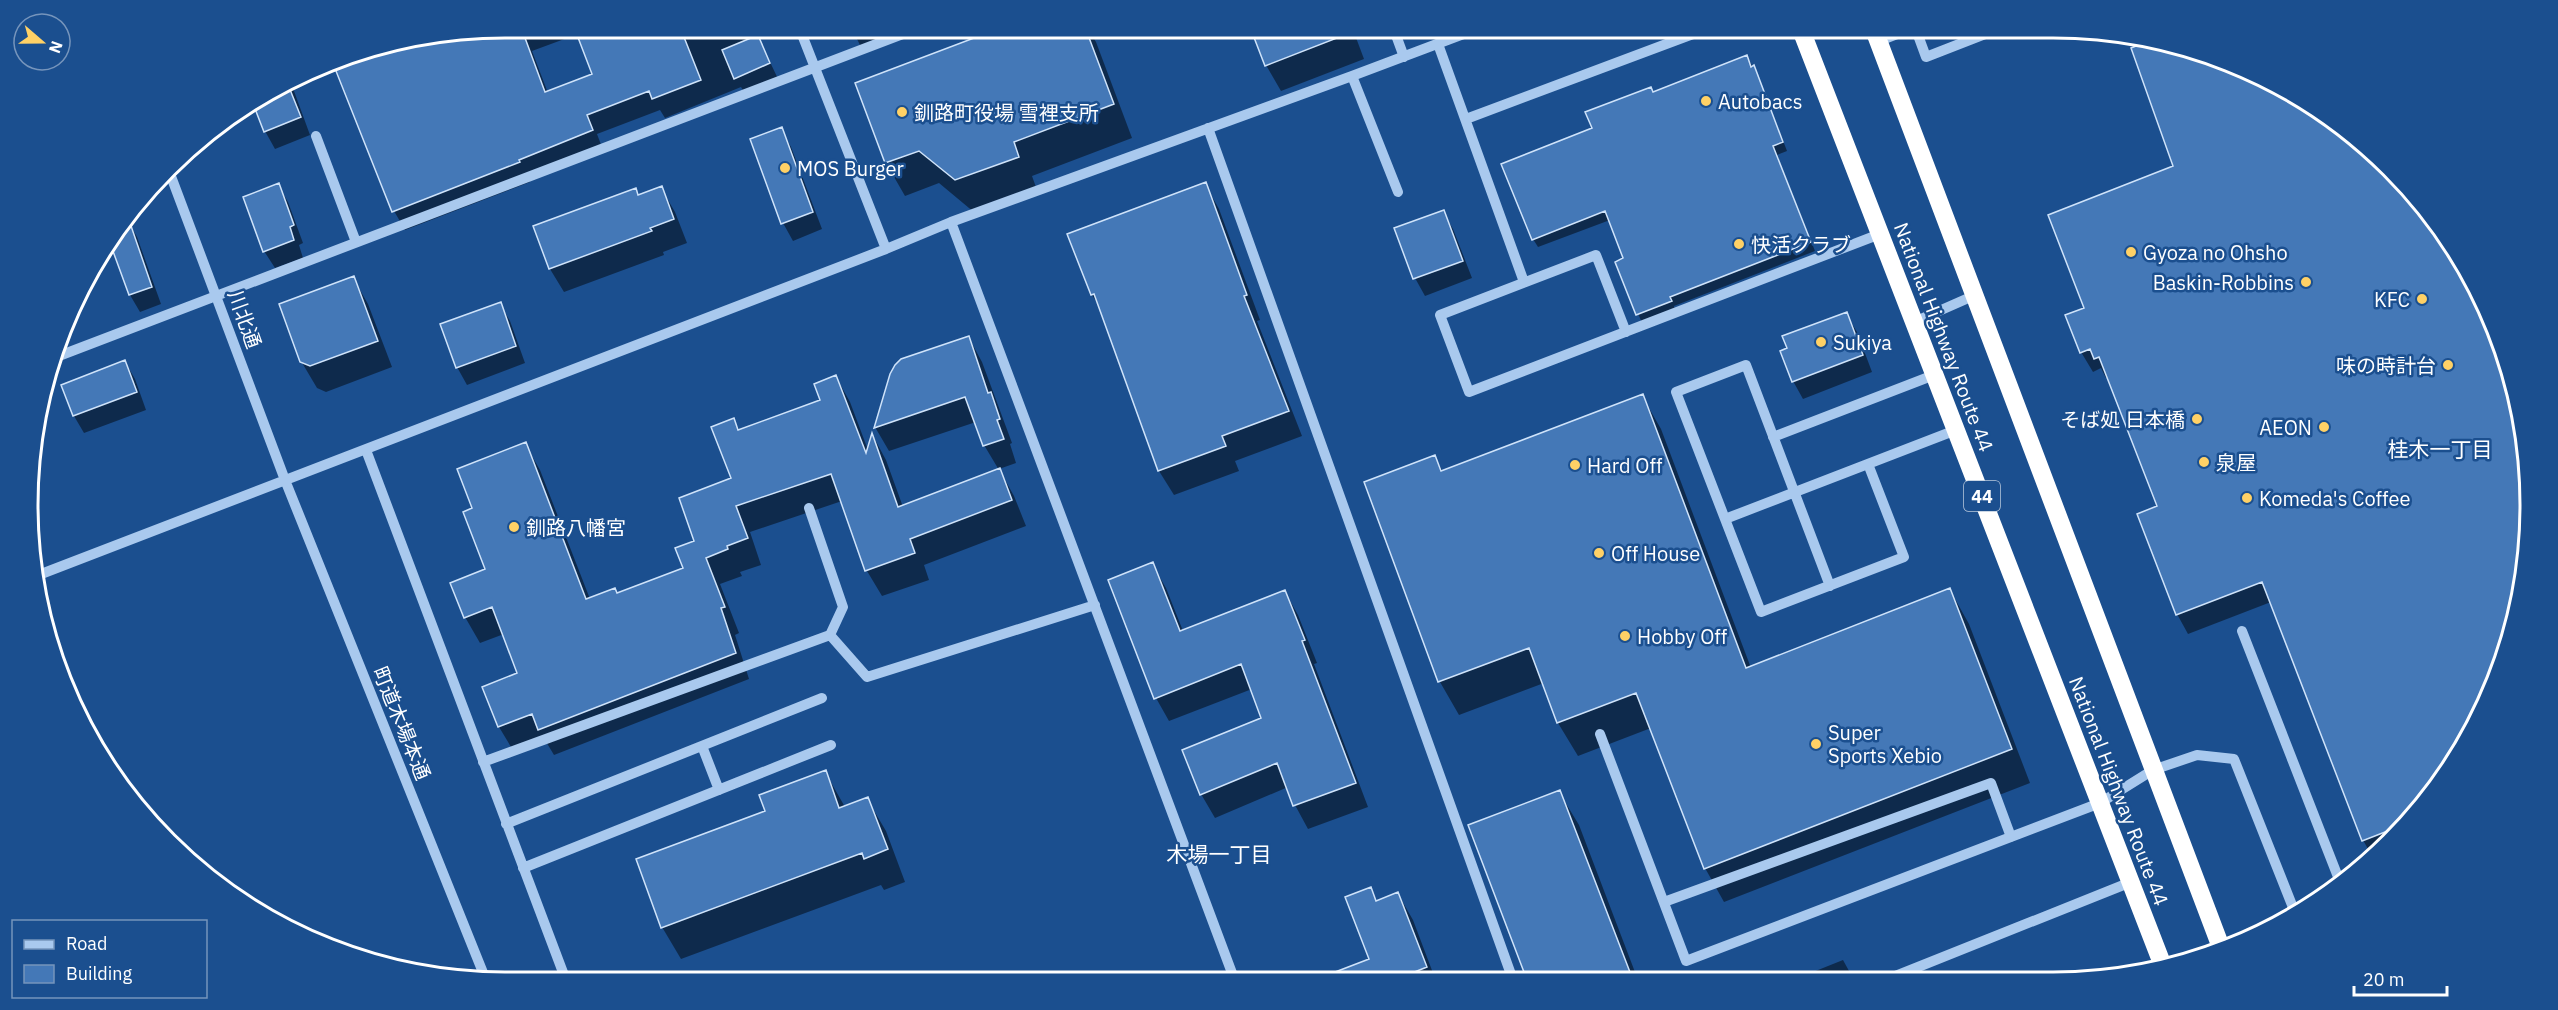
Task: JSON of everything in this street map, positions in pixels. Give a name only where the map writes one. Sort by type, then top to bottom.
[{"type":"highway","name":"National Highway Route 44","points":[[1804,38],[2161,960]]},
{"type":"highway","name":"National Highway Route 44","points":[[1877,38],[1973,296],[2219,942]]},
{"type":"street","points":[[803,38],[886,249]]},
{"type":"street","points":[[62,355],[892,38]]},
{"type":"street","points":[[1397,38],[1404,57]]},
{"type":"street","points":[[42,574],[951,222],[1454,38]]},
{"type":"street","points":[[1466,119],[1682,38]]},
{"type":"street","points":[[1919,38],[1926,57],[1975,38]]},
{"type":"street","points":[[1438,44],[1524,282]]},
{"type":"street","points":[[1352,76],[1398,192]]},
{"type":"street","points":[[1208,128],[1510,972]]},
{"type":"street","points":[[316,136],[356,242]]},
{"type":"street","name":"川北通","points":[[171,177],[285,480]]},
{"type":"street","points":[[951,222],[1232,972]]},
{"type":"street","points":[[1626,332],[1596,255],[1440,315],[1468,393],[1880,234]]},
{"type":"street","points":[[1914,322],[1973,296]]},
{"type":"street","points":[[1830,586],[1746,365],[1676,392],[1761,612],[1830,586],[1904,557],[1868,464]]},
{"type":"street","points":[[1773,437],[1934,375]]},
{"type":"street","points":[[1725,519],[1956,430]]},
{"type":"street","points":[[366,450],[563,972]]},
{"type":"street","name":"町道木場本通","points":[[285,480],[482,971]]},
{"type":"street","points":[[483,762],[830,635],[843,607],[809,508]]},
{"type":"street","points":[[830,635],[867,677],[1095,605]]},
{"type":"street","points":[[2242,631],[2338,876]]},
{"type":"street","points":[[506,824],[822,698]]},
{"type":"street","points":[[1600,734],[1686,962],[2100,803],[2153,771],[2197,755],[2234,759],[2293,907]]},
{"type":"street","points":[[523,868],[831,745]]},
{"type":"street","points":[[702,746],[719,790]]},
{"type":"street","points":[[1664,902],[1991,783],[2011,837]]},
{"type":"street","points":[[1906,972],[2131,882]]},
{"type":"building","points":[[525,38],[545,92],[592,74],[578,38],[684,38],[701,80],[652,99],[649,91],[587,115],[593,130],[519,160],[520,162],[392,212],[335,69],[384,53],[444,41]]},
{"type":"building","points":[[751,38],[759,38],[770,63],[734,79],[722,50]]},
{"type":"building","points":[[974,38],[1089,38],[1114,104],[1014,142],[1019,157],[955,180],[919,151],[885,163],[855,83]]},
{"type":"building","points":[[1254,38],[1337,38],[1265,66]]},
{"type":"building","name":"AEON","points":[[2138,45],[2174,53],[2232,73],[2260,86],[2313,116],[2338,134],[2384,174],[2424,220],[2458,271],[2485,326],[2505,384],[2517,444],[2519,536],[2512,596],[2496,655],[2485,684],[2458,739],[2424,790],[2389,831],[2362,841],[2262,582],[2176,615],[2137,514],[2157,506],[2099,357],[2094,359],[2090,349],[2080,353],[2065,315],[2084,308],[2048,215],[2173,166],[2131,48]]},
{"type":"building","points":[[1747,55],[1751,67],[1754,65],[1783,142],[1773,146],[1811,242],[1670,297],[1672,301],[1636,315],[1615,262],[1623,258],[1605,211],[1532,240],[1501,164],[1592,128],[1585,112],[1651,87],[1653,92]]},
{"type":"building","points":[[290,90],[301,117],[264,132],[255,110]]},
{"type":"building","name":"MOS Burger","points":[[782,127],[813,212],[781,224],[750,139]]},
{"type":"building","points":[[1206,182],[1247,295],[1244,296],[1289,411],[1222,436],[1226,446],[1158,471],[1094,294],[1091,295],[1067,234]]},
{"type":"building","points":[[279,183],[294,225],[290,227],[294,240],[263,252],[243,197]]},
{"type":"building","points":[[662,186],[674,219],[650,228],[652,231],[549,269],[533,226],[636,188],[638,195]]},
{"type":"building","points":[[1444,210],[1463,261],[1413,279],[1394,228]]},
{"type":"building","points":[[131,225],[152,287],[129,295],[113,250]]},
{"type":"building","points":[[354,276],[378,341],[310,366],[300,362],[279,304]]},
{"type":"building","points":[[501,302],[516,346],[456,368],[440,324]]},
{"type":"building","name":"Sukiya","points":[[1847,312],[1863,355],[1792,382],[1780,351],[1787,348],[1782,336]]},
{"type":"building","points":[[969,336],[988,393],[991,392],[1004,439],[983,446],[965,397],[874,428],[890,374],[901,359]]},
{"type":"building","points":[[125,360],[137,392],[73,416],[61,385]]},
{"type":"building","points":[[836,375],[866,453],[872,433],[898,507],[1000,468],[1012,500],[910,539],[915,553],[865,571],[831,474],[736,506],[748,538],[727,546],[728,549],[706,558],[725,607],[721,608],[736,653],[538,730],[532,714],[498,727],[482,687],[517,673],[492,607],[464,618],[450,583],[485,569],[463,512],[472,508],[457,469],[526,442],[586,599],[615,588],[617,593],[683,568],[675,548],[694,541],[679,498],[731,478],[711,427],[734,418],[738,430],[820,400],[814,384]]},
{"type":"building","points":[[1643,394],[1746,668],[1950,588],[2012,749],[1704,869],[1636,693],[1557,723],[1529,648],[1438,682],[1364,482],[1435,455],[1441,471]]},
{"type":"building","points":[[1153,562],[1180,631],[1285,590],[1356,783],[1293,806],[1277,763],[1200,795],[1182,750],[1261,718],[1241,664],[1154,699],[1108,580]]},
{"type":"building","points":[[826,770],[839,808],[868,797],[888,849],[864,859],[862,853],[661,928],[636,859],[765,811],[759,795]]},
{"type":"building","points":[[1560,790],[1630,972],[1524,972],[1468,825]]},
{"type":"building","points":[[1371,887],[1376,901],[1398,892],[1427,967],[1414,972],[1335,972],[1369,959],[1345,897]]},
{"type":"place","name":"Autobacs","points":[[1706,101]]},
{"type":"place","name":"釧路町役場 雪裡支所","points":[[902,112]]},
{"type":"place","name":"MOS Burger","points":[[785,168]]},
{"type":"place","name":"快活クラブ","points":[[1739,244]]},
{"type":"place","name":"Gyoza no Ohsho","points":[[2131,252]]},
{"type":"place","name":"Baskin-Robbins","points":[[2306,282]]},
{"type":"place","name":"KFC","points":[[2422,299]]},
{"type":"place","name":"Sukiya","points":[[1821,342]]},
{"type":"place","name":"味の時計台","points":[[2448,365]]},
{"type":"place","name":"そば処 日本橋","points":[[2197,419]]},
{"type":"place","name":"AEON","points":[[2324,427]]},
{"type":"place","name":"泉屋","points":[[2204,462]]},
{"type":"place","name":"Hard Off","points":[[1575,465]]},
{"type":"place","name":"Komeda's Coffee","points":[[2247,498]]},
{"type":"place","name":"釧路八幡宮","points":[[514,527]]},
{"type":"place","name":"Off House","points":[[1599,553]]},
{"type":"place","name":"Hobby Off","points":[[1625,636]]},
{"type":"place","name":"Super Sports Xebio","points":[[1816,744]]},
{"type":"district","name":"桂木一丁目","points":[[2440,449]]},
{"type":"district","name":"木場一丁目","points":[[1219,854]]}]
